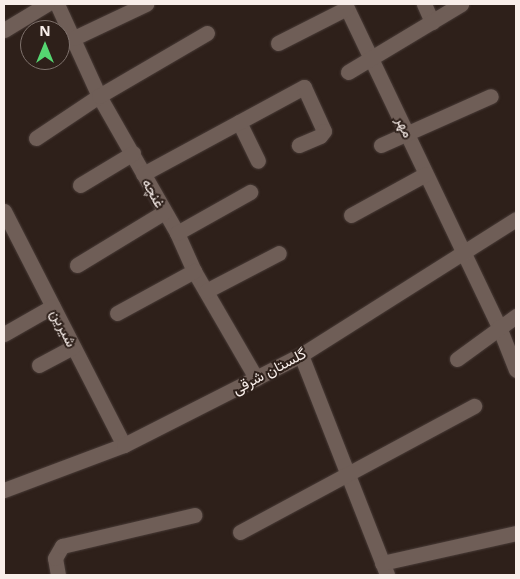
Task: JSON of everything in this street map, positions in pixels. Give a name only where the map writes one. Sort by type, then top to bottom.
[{"type":"street","points":[[4,30],[46,4]]},
{"type":"street","name":"غنچه","points":[[57,4],[99,96],[177,233],[194,271],[256,378]]},
{"type":"street","points":[[74,38],[146,4]]},
{"type":"street","points":[[424,4],[432,22]]},
{"type":"street","points":[[348,72],[373,59],[461,4]]},
{"type":"street","points":[[278,43],[346,6]]},
{"type":"street","name":"مهر","points":[[346,6],[373,59],[462,252],[499,327],[516,370]]},
{"type":"street","points":[[36,138],[99,96],[208,32]]},
{"type":"street","points":[[143,174],[304,87],[324,133],[299,145]]},
{"type":"street","points":[[381,145],[491,96]]},
{"type":"street","points":[[239,122],[258,161]]},
{"type":"street","points":[[80,185],[133,153]]},
{"type":"street","points":[[351,214],[426,174]]},
{"type":"street","points":[[177,233],[250,192]]},
{"type":"street","name":"شیرین","points":[[4,211],[124,445]]},
{"type":"street","points":[[77,265],[164,212]]},
{"type":"street","name":"گلستان شرقی","points":[[4,490],[124,445],[256,378],[301,354],[516,219]]},
{"type":"street","points":[[206,291],[279,252]]},
{"type":"street","points":[[117,313],[194,271]]},
{"type":"street","points":[[4,334],[53,306]]},
{"type":"street","points":[[457,359],[516,316]]},
{"type":"street","points":[[39,365],[73,347]]},
{"type":"street","points":[[301,354],[384,569],[516,533]]},
{"type":"street","points":[[240,532],[474,406]]},
{"type":"street","points":[[58,575],[55,558],[62,546],[194,515]]}]
